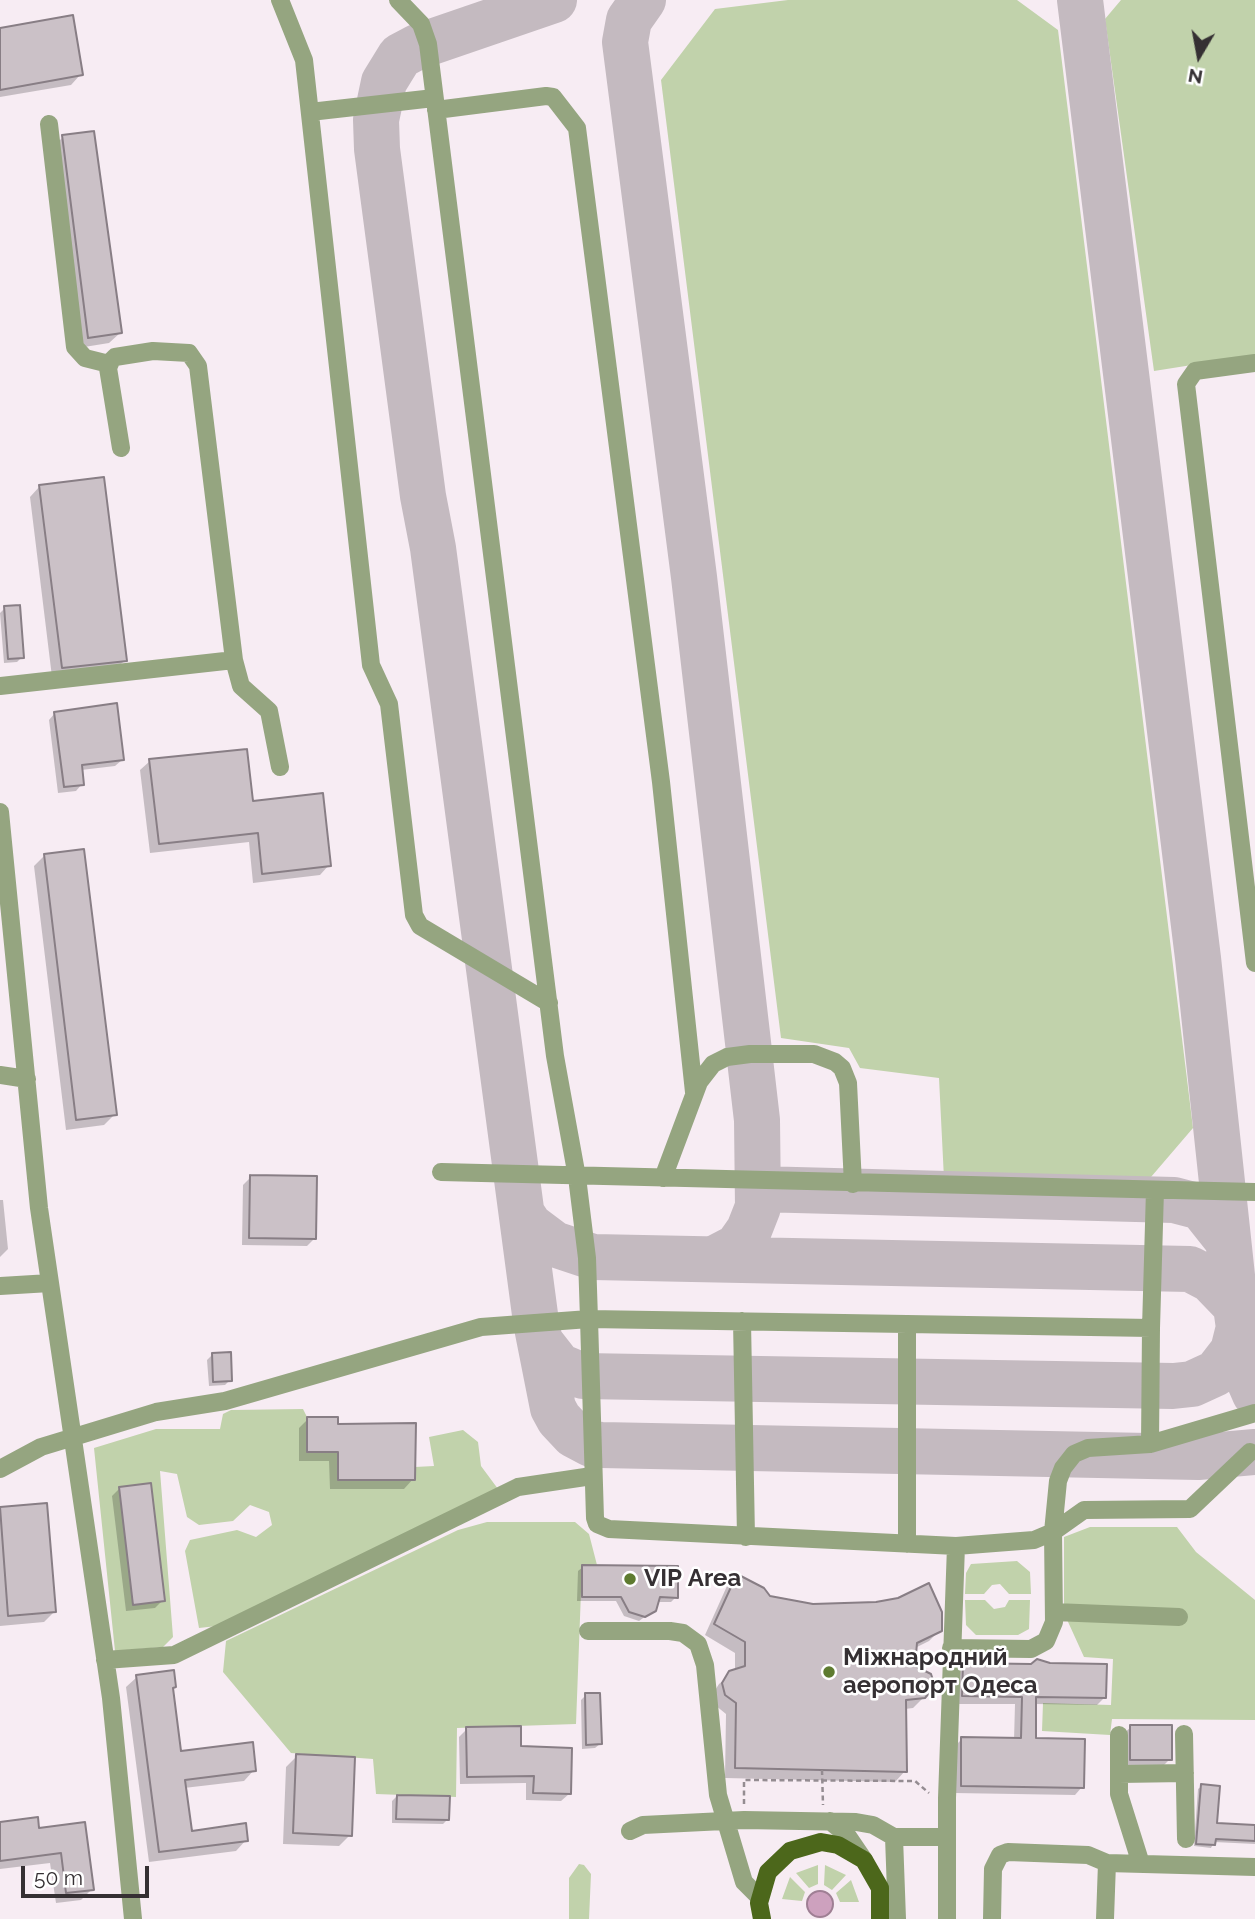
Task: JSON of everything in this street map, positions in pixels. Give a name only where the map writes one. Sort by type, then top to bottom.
[{"type":"main road","points":[[762,1919],[760,1898],[768,1872],[778,1860],[803,1845],[821,1842],[838,1845],[864,1860],[880,1888],[880,1919]]},
{"type":"lane","points":[[280,0],[304,60],[371,665],[389,704],[414,915],[420,926],[549,1003]]},
{"type":"lane","points":[[398,0],[421,24],[426,34],[549,1003],[577,1177],[587,1258],[595,1518],[602,1527],[746,1537],[956,1546],[1034,1540],[1053,1532],[1084,1510],[1190,1509],[1250,1452]]},
{"type":"lane","points":[[310,112],[546,96],[553,97],[577,128],[661,782],[694,1092]]},
{"type":"lane","points":[[49,124],[75,347],[85,358],[109,364]]},
{"type":"lane","points":[[121,448],[109,364],[115,357],[170,350],[189,353],[198,366],[234,660],[241,686],[269,711],[280,767]]},
{"type":"lane","points":[[1255,363],[1195,371],[1186,384],[1255,963]]},
{"type":"lane","points":[[0,686],[234,660]]},
{"type":"lane","points":[[0,812],[2,858],[50,1283],[105,1660],[133,1919]]},
{"type":"lane","points":[[663,1178],[694,1092],[704,1072],[727,1057],[814,1054],[835,1062],[842,1069],[849,1096],[853,1184]]},
{"type":"lane","points":[[0,1076],[27,1079]]},
{"type":"lane","points":[[441,1172],[1255,1192]]},
{"type":"lane","points":[[1150,1444],[1155,1190]]},
{"type":"lane","points":[[0,1286],[50,1283]]},
{"type":"lane","points":[[0,1469],[41,1447],[156,1412],[225,1401],[481,1327],[589,1319],[1151,1328]]},
{"type":"lane","points":[[742,1321],[746,1537]]},
{"type":"lane","points":[[907,1324],[907,1544]]},
{"type":"lane","points":[[951,1648],[1031,1649],[1046,1642],[1051,1633],[1054,1612],[1053,1532],[1059,1475],[1074,1454],[1088,1448],[1150,1444],[1255,1413]]},
{"type":"lane","points":[[105,1660],[174,1655],[518,1487],[593,1476]]},
{"type":"lane","points":[[947,1919],[951,1648],[956,1546]]},
{"type":"lane","points":[[1054,1612],[1179,1617]]},
{"type":"lane","points":[[588,1631],[670,1631],[683,1633],[698,1644],[705,1665],[718,1795],[744,1882],[760,1898]]},
{"type":"lane","points":[[1184,1734],[1186,1839]]},
{"type":"lane","points":[[1119,1735],[1119,1794],[1141,1864]]},
{"type":"lane","points":[[1119,1774],[1185,1773]]},
{"type":"lane","points":[[630,1831],[643,1825],[725,1820],[823,1821],[873,1825],[894,1838],[947,1837]]},
{"type":"lane","points":[[778,1860],[823,1821]]},
{"type":"lane","points":[[823,1821],[847,1835],[864,1860]]},
{"type":"lane","points":[[894,1838],[897,1919]]},
{"type":"lane","points":[[992,1919],[993,1869],[1000,1855],[1008,1852],[1088,1854],[1107,1863],[1255,1867]]},
{"type":"lane","points":[[1105,1919],[1107,1863]]},
{"type":"green space","points":[[788,0],[1017,0],[1058,30],[1193,1128],[1151,1177],[944,1179],[939,1078],[860,1068],[849,1048],[781,1038],[661,80],[715,9]]},
{"type":"green space","points":[[1121,0],[1255,0],[1255,355],[1154,371],[1105,19]]},
{"type":"green space","points":[[303,1409],[307,1417],[307,1452],[338,1452],[339,1480],[415,1480],[415,1467],[434,1466],[429,1437],[463,1430],[478,1442],[481,1466],[501,1493],[226,1625],[199,1628],[185,1551],[190,1540],[237,1530],[256,1537],[272,1525],[269,1512],[250,1505],[233,1521],[199,1525],[187,1517],[177,1474],[160,1471],[173,1637],[163,1647],[115,1651],[94,1448],[156,1429],[220,1429],[223,1414],[231,1410]]},
{"type":"green space","points":[[487,1522],[575,1522],[589,1534],[597,1565],[582,1565],[576,1724],[457,1728],[456,1797],[376,1794],[373,1759],[291,1753],[223,1672],[226,1641],[458,1530]]},
{"type":"green space","points":[[1090,1527],[1177,1527],[1196,1552],[1255,1600],[1255,1720],[1112,1719],[1110,1735],[1042,1731],[1043,1703],[1111,1705],[1113,1659],[1084,1657],[1064,1613],[1064,1537]]},
{"type":"green space","points":[[1017,1561],[1030,1572],[1031,1594],[1009,1594],[1000,1584],[992,1585],[984,1594],[965,1594],[966,1573],[971,1564]]},
{"type":"green space","points":[[965,1600],[985,1600],[994,1609],[1005,1607],[1009,1600],[1030,1600],[1029,1629],[1018,1635],[976,1635],[966,1625]]},
{"type":"green space","points":[[579,1864],[584,1865],[591,1874],[589,1919],[569,1919],[569,1878]]},
{"type":"green space","points":[[818,1865],[818,1884],[809,1888],[796,1873]]},
{"type":"green space","points":[[825,1865],[846,1875],[832,1890],[824,1885]]},
{"type":"green space","points":[[790,1877],[805,1892],[802,1901],[782,1899]]},
{"type":"green space","points":[[851,1880],[859,1902],[840,1902],[836,1893]]},
{"type":"shaded area","points":[[820,1891],[829,1895],[833,1904],[829,1913],[820,1917],[811,1913],[807,1904],[811,1895]]},
{"type":"building","points":[[73,15],[83,75],[0,90],[0,28]]},
{"type":"building","points":[[94,131],[122,333],[88,338],[62,135]]},
{"type":"building","points":[[104,477],[127,661],[62,668],[39,485]]},
{"type":"building","points":[[20,605],[24,658],[8,659],[4,606]]},
{"type":"building","points":[[117,703],[124,760],[82,765],[84,785],[64,787],[54,712]]},
{"type":"building","points":[[247,749],[253,801],[323,793],[331,866],[262,874],[258,833],[159,844],[149,759]]},
{"type":"building","points":[[84,849],[117,1115],[76,1120],[44,854]]},
{"type":"building","points":[[250,1175],[317,1176],[316,1239],[249,1238]]},
{"type":"building","points":[[231,1352],[232,1381],[213,1382],[212,1353]]},
{"type":"building","points":[[307,1417],[338,1417],[338,1424],[416,1423],[415,1480],[338,1480],[338,1452],[307,1452]]},
{"type":"building","points":[[151,1483],[165,1601],[133,1605],[119,1487]]},
{"type":"building","points":[[47,1503],[56,1612],[8,1616],[0,1507]]},
{"type":"building","name":"VIP Area","points":[[582,1565],[678,1566],[678,1598],[660,1597],[656,1611],[645,1617],[629,1612],[621,1597],[582,1597]]},
{"type":"building","name":"Міжнародний аеропорт Одеса","points":[[737,1574],[764,1588],[770,1596],[813,1604],[876,1602],[898,1598],[929,1583],[942,1612],[942,1631],[917,1643],[915,1666],[931,1674],[935,1686],[925,1698],[906,1700],[907,1772],[735,1768],[736,1703],[725,1695],[722,1683],[729,1671],[745,1666],[745,1642],[714,1624]]},
{"type":"building","points":[[1037,1659],[1050,1663],[1107,1664],[1106,1698],[1036,1697],[1036,1738],[1085,1739],[1084,1788],[961,1786],[961,1737],[1021,1738],[1022,1697],[962,1696],[963,1663],[1031,1664]]},
{"type":"building","points":[[174,1670],[176,1687],[173,1688],[181,1751],[253,1742],[256,1771],[185,1780],[192,1831],[246,1823],[248,1841],[159,1852],[136,1675]]},
{"type":"building","points":[[585,1693],[600,1693],[602,1744],[586,1745]]},
{"type":"building","points":[[1130,1725],[1172,1725],[1172,1760],[1130,1760]]},
{"type":"building","points":[[521,1726],[521,1746],[572,1748],[571,1794],[533,1793],[534,1776],[467,1777],[466,1727]]},
{"type":"building","points":[[296,1754],[355,1757],[352,1836],[293,1833]]},
{"type":"building","points":[[1201,1784],[1220,1786],[1217,1823],[1255,1825],[1255,1841],[1216,1839],[1215,1845],[1196,1844]]},
{"type":"building","points":[[397,1795],[450,1796],[449,1820],[396,1819]]},
{"type":"building","points":[[38,1817],[39,1828],[85,1822],[94,1890],[66,1893],[61,1853],[0,1861],[0,1822]]},
{"type":"taxiway","points":[[554,0],[417,47],[400,56],[384,82],[376,120],[377,149],[423,496],[433,548],[536,1322],[553,1408],[574,1435],[591,1444],[601,1445],[1198,1457],[1255,1452]]},
{"type":"taxiway","points":[[643,0],[629,20],[625,42],[694,577],[757,1120],[758,1207],[749,1230],[737,1247],[714,1259]]},
{"type":"taxiway","points":[[1080,0],[1198,958],[1233,1285],[1245,1371],[1255,1394]]},
{"type":"taxiway","points":[[758,1189],[1174,1200],[1201,1207],[1228,1241]]},
{"type":"taxiway","points":[[524,1217],[530,1226],[554,1244],[593,1257],[1190,1269],[1211,1280],[1237,1307]]},
{"type":"taxiway","points":[[541,1343],[559,1366],[583,1376],[1173,1386],[1192,1384],[1216,1373],[1233,1351],[1240,1323]]},
{"type":"place","name":"VIP Area","points":[[630,1579]]},
{"type":"place","name":"Міжнародний аеропорт Одеса","points":[[829,1672]]}]
